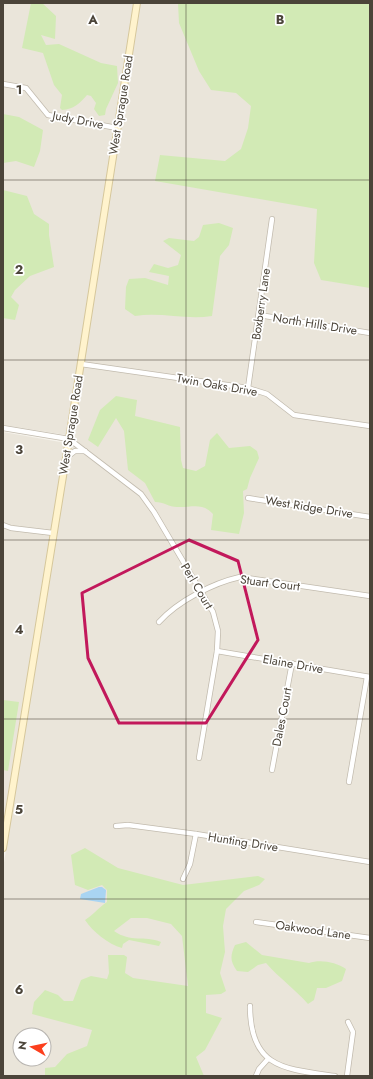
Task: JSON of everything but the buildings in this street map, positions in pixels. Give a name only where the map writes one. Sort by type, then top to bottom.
[{"type":"street","name":"West Sprague Road","points":[[3,848],[81,364],[137,3]]},
{"type":"street","name":"Judy Drive","points":[[3,84],[26,88],[48,115],[57,119],[117,128]]},
{"type":"street","name":"Boxberry Lane","points":[[248,388],[272,219]]},
{"type":"street","name":"North Hills Drive","points":[[259,316],[370,333]]},
{"type":"street","name":"Twin Oaks Drive","points":[[81,364],[248,388],[267,394],[294,414],[370,426]]},
{"type":"street","points":[[3,428],[69,438]]},
{"type":"street","name":"Perl Court","points":[[69,438],[141,494],[213,612],[218,631],[217,651],[199,758]]},
{"type":"street","points":[[66,458],[75,451],[86,450]]},
{"type":"street","name":"West Ridge Drive","points":[[248,498],[370,517]]},
{"type":"street","points":[[3,525],[11,528],[53,533]]},
{"type":"street","name":"Stuart Court","points":[[159,622],[165,614],[200,592],[224,580],[240,578],[370,596]]},
{"type":"street","name":"Elaine Drive","points":[[217,651],[368,677]]},
{"type":"street","name":"Dales Court","points":[[272,770],[292,663]]},
{"type":"street","points":[[349,782],[368,677]]},
{"type":"street","name":"Hunting Drive","points":[[116,826],[128,825],[196,834],[370,862]]},
{"type":"street","points":[[183,879],[190,864],[196,834]]},
{"type":"street","name":"Oakwood Lane","points":[[256,922],[370,938]]},
{"type":"street","points":[[250,1006],[253,1036],[259,1049],[268,1060],[297,1071],[335,1076]]},
{"type":"street","points":[[347,1076],[353,1032],[348,1022]]},
{"type":"street","points":[[256,1076],[268,1060]]},
{"type":"highlighted area","points":[[189,540],[238,561],[258,640],[206,723],[119,723],[88,658],[82,593]]},
{"type":"shaded area","points":[[3,3],[134,3],[66,435],[3,425]]},
{"type":"shaded area","points":[[139,3],[370,3],[370,1076],[3,1076],[3,869],[44,605],[74,428]]},
{"type":"shaded area","points":[[3,432],[66,443],[3,833]]},
{"type":"green space","points":[[31,3],[42,3],[56,16],[55,39],[41,35],[46,45],[59,44],[101,63],[117,66],[118,83],[106,109],[105,115],[99,116],[94,109],[96,103],[91,96],[87,95],[73,107],[62,110],[60,108],[62,95],[54,85],[43,53],[22,48]]},
{"type":"green space","points":[[178,3],[370,3],[370,288],[321,280],[314,263],[317,209],[155,181],[160,155],[225,161],[241,149],[248,128],[251,106],[236,93],[211,90],[199,71],[179,23]]},
{"type":"green space","points":[[3,114],[19,117],[43,130],[40,151],[34,167],[16,161],[3,163]]},
{"type":"green space","points":[[3,190],[27,196],[34,214],[49,224],[49,235],[54,267],[30,276],[15,290],[11,297],[19,305],[15,320],[3,318]]},
{"type":"green space","points":[[219,223],[233,228],[229,245],[220,256],[212,316],[135,316],[125,309],[126,287],[129,279],[145,278],[168,285],[169,276],[149,272],[154,264],[168,268],[178,265],[181,255],[163,241],[169,238],[194,241],[199,237],[203,225]]},
{"type":"green space","points":[[116,396],[137,400],[135,416],[180,427],[181,460],[183,468],[196,471],[205,466],[210,440],[217,433],[229,448],[250,446],[257,451],[259,458],[247,489],[243,491],[244,513],[239,534],[211,530],[213,514],[205,508],[196,506],[174,507],[155,502],[145,483],[128,470],[124,431],[116,418],[98,447],[88,440],[100,410]]},
{"type":"green space","points":[[3,700],[19,702],[8,771],[3,770]]},
{"type":"green space","points":[[85,848],[118,868],[183,885],[258,876],[265,879],[259,885],[244,891],[226,909],[223,926],[225,952],[220,973],[226,991],[221,994],[206,995],[206,1013],[222,1018],[205,1050],[196,1057],[204,1076],[45,1076],[45,1068],[55,1067],[67,1054],[87,1046],[92,1030],[32,1014],[34,1002],[45,990],[58,995],[64,1001],[73,1001],[81,980],[91,976],[107,979],[109,973],[108,955],[124,955],[127,957],[125,973],[133,978],[188,986],[182,936],[171,924],[147,918],[131,918],[114,931],[126,937],[149,939],[161,942],[159,946],[129,940],[123,944],[122,948],[106,941],[85,920],[107,902],[107,890],[102,885],[88,890],[75,885],[71,855]]},
{"type":"green space","points":[[246,942],[262,955],[309,963],[323,961],[338,965],[346,969],[342,981],[326,988],[317,988],[314,1000],[308,1004],[266,963],[258,965],[248,972],[237,971],[232,961],[232,952],[235,945]]},
{"type":"water","points":[[99,887],[106,890],[105,903],[80,899],[81,894]]}]
